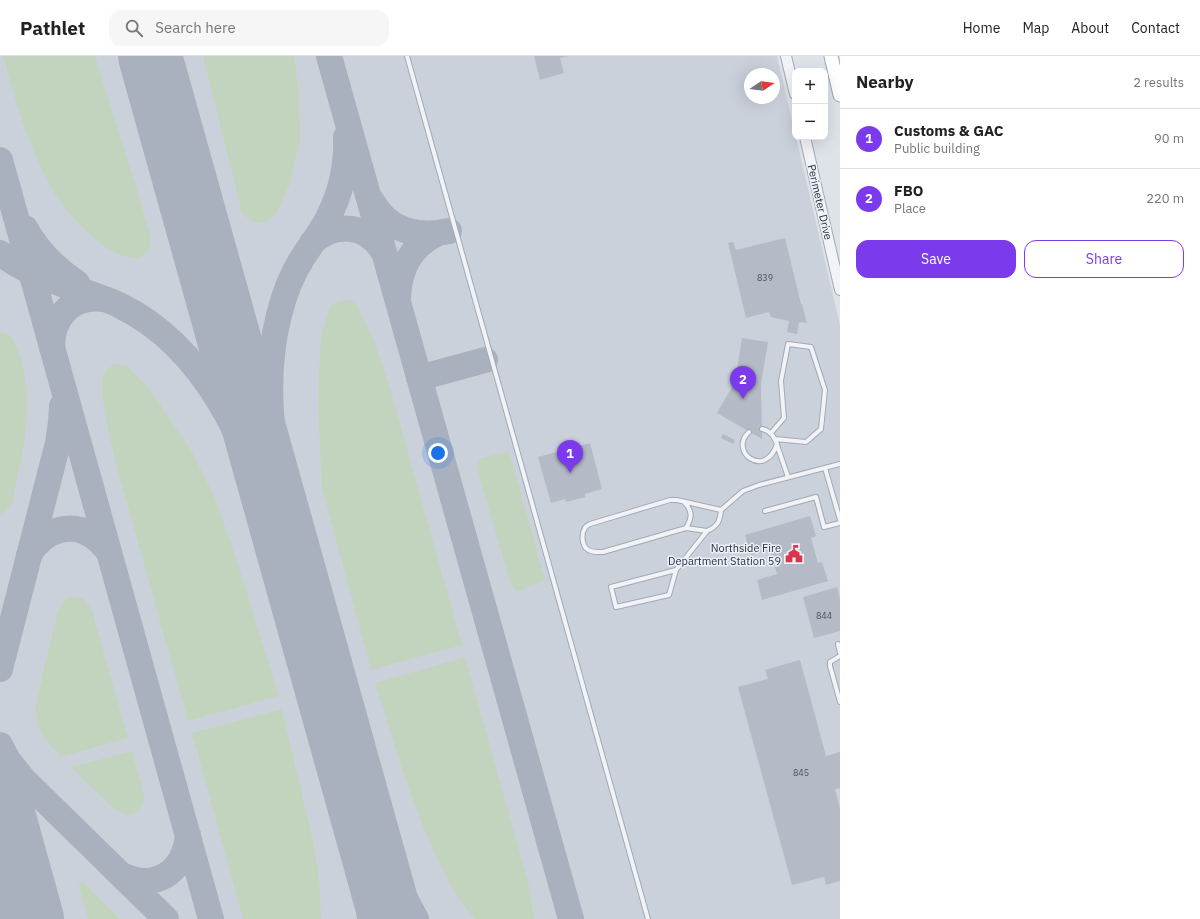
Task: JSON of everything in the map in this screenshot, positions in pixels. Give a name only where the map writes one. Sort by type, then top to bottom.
[{"type":"main road","points":[[831,56],[839,89]]},
{"type":"street","points":[[786,56],[792,81]]},
{"type":"street","name":"Perimeter Drive","points":[[806,140],[840,290]]},
{"type":"lane","points":[[407,56],[648,919]]},
{"type":"lane","points":[[771,433],[784,418],[781,381],[788,344],[811,347],[825,390],[821,429],[806,442],[774,438]]},
{"type":"lane","points":[[762,429],[771,433],[774,438],[788,477]]},
{"type":"lane","points":[[749,432],[743,441],[743,448],[750,459],[764,461],[770,458],[774,452],[776,444]]},
{"type":"lane","points":[[676,570],[611,587],[616,607],[669,595],[676,570],[707,531],[715,526],[720,519],[721,510],[743,491],[759,485],[840,464]]},
{"type":"lane","points":[[826,468],[840,520]]},
{"type":"lane","points":[[765,511],[816,497],[824,527],[840,524]]},
{"type":"lane","points":[[707,531],[686,528],[603,552],[588,550],[582,536],[584,528],[590,524],[670,500],[677,500],[721,510]]},
{"type":"lane","points":[[684,502],[689,506],[691,512],[690,521],[686,528]]},
{"type":"lane","points":[[838,644],[840,653]]},
{"type":"lane","points":[[840,656],[830,662],[840,702]]},
{"type":"shaded area","points":[[0,56],[777,56],[780,68],[744,68],[744,104],[780,104],[780,69],[792,120],[792,140],[797,140],[840,325],[840,919],[0,919]]},
{"type":"green space","points":[[3,56],[95,56],[150,235],[150,247],[145,254],[131,258],[106,248],[81,226],[66,210],[54,192],[35,155],[17,106]]},
{"type":"green space","points":[[203,56],[294,56],[299,92],[300,140],[289,186],[275,216],[263,223],[252,222],[242,213]]},
{"type":"green space","points":[[341,300],[348,300],[355,303],[360,310],[375,344],[391,391],[462,645],[371,670],[322,488],[318,409],[320,347],[322,332],[330,307]]},
{"type":"green space","points":[[0,332],[8,335],[14,340],[20,356],[27,394],[27,412],[26,430],[12,503],[7,510],[0,515]]},
{"type":"green space","points":[[115,364],[126,365],[148,387],[191,450],[215,498],[237,561],[279,696],[188,721],[117,468],[107,425],[102,395],[102,378],[107,369]]},
{"type":"green space","points":[[509,451],[545,580],[528,586],[524,590],[517,591],[511,586],[477,468],[481,458]]},
{"type":"green space","points":[[71,597],[79,597],[84,599],[92,610],[128,738],[61,757],[44,738],[39,728],[35,709],[57,615],[63,602]]},
{"type":"green space","points":[[465,657],[529,885],[534,919],[474,919],[461,901],[453,889],[432,848],[405,778],[375,683]]},
{"type":"green space","points":[[282,709],[315,850],[320,888],[321,919],[243,919],[192,733]]},
{"type":"green space","points":[[132,751],[144,800],[137,812],[125,815],[113,808],[71,767]]},
{"type":"green space","points":[[83,882],[120,919],[88,919],[78,883]]},
{"type":"building","points":[[534,56],[568,56],[560,58],[564,73],[540,80]]},
{"type":"building","points":[[785,238],[807,323],[799,322],[797,334],[787,332],[789,321],[771,317],[769,312],[746,318],[728,243],[733,242],[736,250]]},
{"type":"building","points":[[742,338],[768,342],[761,384],[762,439],[717,413],[735,382]]},
{"type":"building","points":[[723,434],[735,440],[733,444],[721,438]]},
{"type":"building","points":[[590,443],[602,489],[585,494],[585,497],[566,502],[565,499],[551,503],[538,457]]},
{"type":"building","points":[[810,516],[816,536],[811,538],[818,563],[822,562],[828,581],[762,600],[757,580],[777,574],[770,550],[751,555],[745,535]]},
{"type":"building","points":[[837,587],[840,599],[840,631],[814,638],[803,597]]},
{"type":"building","points":[[800,660],[826,756],[840,752],[840,788],[835,789],[840,809],[840,881],[826,885],[824,877],[792,885],[738,687],[768,679],[765,670]]},
{"type":"taxiway","points":[[143,56],[183,173]]},
{"type":"taxiway","points":[[329,56],[571,919]]},
{"type":"taxiway","points":[[317,654],[300,579],[275,451],[270,397],[271,370],[273,343],[283,300],[295,270],[320,232],[337,197],[344,168],[346,137]]},
{"type":"taxiway","points":[[0,160],[211,919]]},
{"type":"taxiway","points":[[372,201],[386,219],[395,226],[405,230],[426,233],[449,231]]},
{"type":"taxiway","points":[[25,228],[35,244],[48,258],[62,272],[77,283]]},
{"type":"taxiway","points":[[312,243],[331,231],[351,229],[361,231],[370,236],[384,253]]},
{"type":"taxiway","points":[[398,298],[401,278],[408,260],[420,245],[436,234]]},
{"type":"taxiway","points":[[0,253],[21,267],[32,272],[119,305],[150,324],[177,347],[200,373],[220,403],[237,434],[252,467],[276,534]]},
{"type":"taxiway","points":[[52,348],[55,327],[66,310],[82,301],[104,299]]},
{"type":"taxiway","points":[[419,378],[485,360]]},
{"type":"taxiway","points":[[0,669],[58,443],[62,406]]},
{"type":"taxiway","points":[[29,555],[35,546],[51,533],[70,529],[79,530],[89,534],[99,541],[109,552]]},
{"type":"taxiway","points":[[338,730],[398,886],[416,919]]},
{"type":"taxiway","points":[[0,745],[8,760],[24,780],[166,919]]},
{"type":"taxiway","points":[[0,765],[34,919]]},
{"type":"taxiway","points":[[351,799],[367,885],[370,919]]},
{"type":"taxiway","points":[[120,874],[144,881],[155,880],[165,876],[174,869],[180,860],[188,835]]},
{"type":"runway","points":[[150,56],[391,919]]},
{"type":"runway","points":[[0,803],[32,919]]},
{"type":"place","name":"FBO","points":[[743,399]]},
{"type":"place","name":"Customs & GAC","points":[[570,473]]},
{"type":"place","name":"Northside Fire Department Station 59","points":[[794,554]]}]
